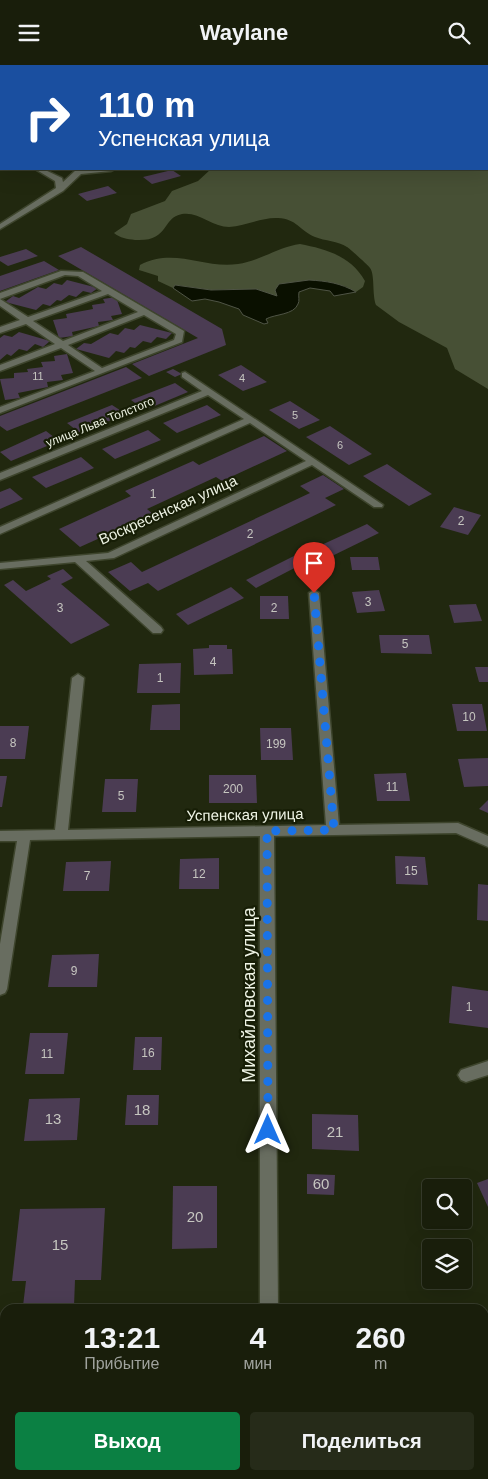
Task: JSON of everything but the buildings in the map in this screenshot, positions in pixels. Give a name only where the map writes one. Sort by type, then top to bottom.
[{"type":"street","points":[[40,170],[59,180],[60,189]]},
{"type":"street","points":[[0,227],[60,189],[79,171],[95,170]]},
{"type":"street","points":[[0,296],[64,273],[80,274],[181,333],[178,342],[0,411]]},
{"type":"street","points":[[0,330],[109,291]]},
{"type":"street","points":[[0,302],[101,371]]},
{"type":"street","points":[[0,368],[145,312]]},
{"type":"street","points":[[185,375],[378,505]]},
{"type":"street","name":"улица Льва Толстого","points":[[0,477],[209,391]]},
{"type":"street","points":[[0,531],[251,419]]},
{"type":"street","name":"Воскресенская улица","points":[[0,567],[79,561],[110,556],[313,461]]},
{"type":"street","points":[[79,561],[157,630]]},
{"type":"street","points":[[314,593],[334,830]]},
{"type":"street","points":[[61,834],[78,678]]},
{"type":"street","name":"Успенская улица","points":[[0,836],[458,828],[488,842]]},
{"type":"street","name":"Михайловская улица","points":[[267,831],[269,1304]]},
{"type":"street","points":[[0,989],[24,836]]},
{"type":"street","points":[[466,1075],[488,1068]]},
{"type":"green space","points":[[210,170],[488,170],[488,389],[455,369],[447,348],[399,322],[376,305],[372,271],[351,250],[340,243],[315,237],[290,220],[272,218],[229,227],[217,225],[194,215],[182,214],[175,216],[160,234],[146,240],[126,239],[114,233],[127,224],[131,214],[165,201],[172,191],[198,181]]},
{"type":"green space","points":[[300,244],[328,251],[353,265],[365,281],[363,287],[356,292],[345,286],[279,284],[278,297],[256,289],[211,290],[176,285],[173,288],[158,281],[158,276],[139,270],[140,265],[165,258],[225,265],[238,264]]},
{"type":"shaded area","points":[[309,280],[345,286],[356,292],[334,296],[330,291],[310,288],[299,292],[299,303],[296,308],[266,319],[268,323],[264,324],[243,315],[239,309],[219,302],[205,299],[192,301],[173,288],[175,285],[211,290],[256,289],[277,296],[275,290],[279,284]]},
{"type":"route","points":[[268,1130],[267,831],[334,830],[314,593]]}]
